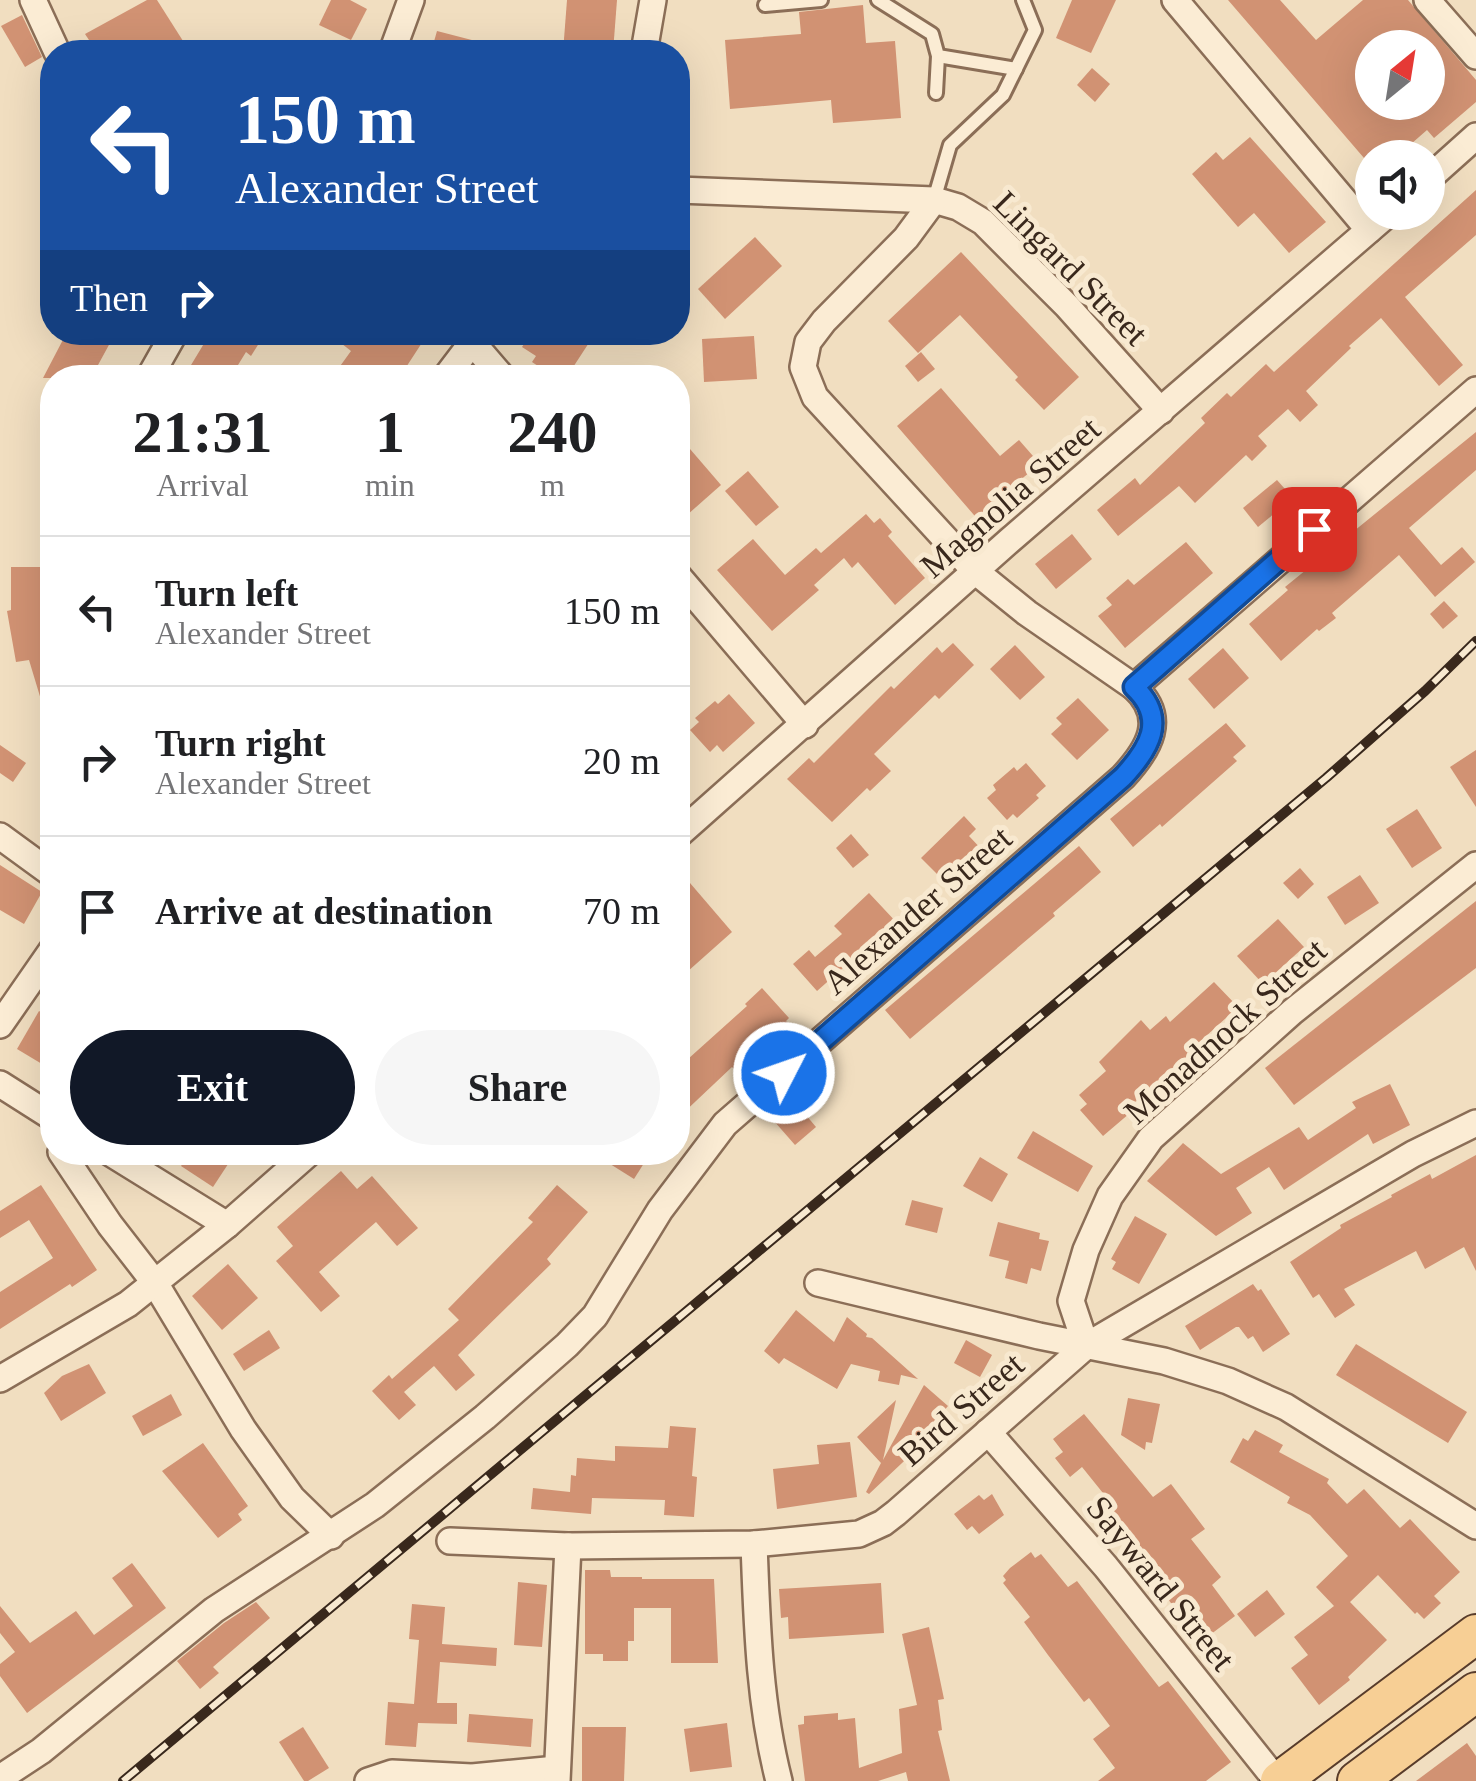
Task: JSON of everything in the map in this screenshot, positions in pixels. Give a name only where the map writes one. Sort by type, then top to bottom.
[{"type":"main road","points":[[1279,1781],[1476,1634]]},
{"type":"main road","points":[[1357,1781],[1476,1692]]},
{"type":"street","points":[[32,0],[51,40]]},
{"type":"street","points":[[396,40],[411,0]]},
{"type":"street","points":[[646,40],[653,0]]},
{"type":"street","points":[[1175,0],[1355,212]]},
{"type":"street","points":[[1427,0],[1476,56]]},
{"type":"street","points":[[1445,164],[1476,136]]},
{"type":"street","name":"Lingard Street","points":[[690,190],[934,200],[958,206],[983,222],[1067,306],[1161,411]]},
{"type":"street","points":[[934,200],[906,238],[808,342],[803,367],[815,397],[975,571],[1134,687],[1476,390]]},
{"type":"street","name":"Magnolia Street","points":[[690,825],[975,571],[1370,230]]},
{"type":"street","points":[[455,365],[471,345]]},
{"type":"street","points":[[690,590],[805,724]]},
{"type":"street","name":"Alexander Street","points":[[0,1778],[41,1751],[214,1610],[376,1505],[567,1345],[596,1316],[660,1210],[724,1124],[1143,756],[1152,734],[1152,713],[1145,697],[1134,687]]},
{"type":"street","points":[[0,836],[40,865]]},
{"type":"street","name":"Monadnock Street","points":[[1086,1346],[1071,1301],[1086,1250],[1110,1196],[1152,1138],[1292,1012],[1476,865]]},
{"type":"street","points":[[0,1024],[40,967]]},
{"type":"street","points":[[0,1084],[40,1110]]},
{"type":"street","points":[[26,1101],[40,1122]]},
{"type":"street","name":"Bird Street","points":[[450,1540],[568,1546],[754,1544],[859,1534],[883,1523],[1086,1346],[1414,1154],[1476,1123]]},
{"type":"street","points":[[70,1165],[155,1283],[242,1429],[292,1498],[331,1536]]},
{"type":"street","points":[[131,1165],[227,1225]]},
{"type":"street","points":[[0,1379],[128,1304],[295,1165]]},
{"type":"street","points":[[818,1284],[1164,1361],[1228,1381],[1286,1407],[1476,1526]]},
{"type":"street","name":"Sayward Street","points":[[988,1432],[1106,1567],[1279,1781]]},
{"type":"street","points":[[754,1544],[758,1668],[779,1781]]},
{"type":"street","points":[[368,1781],[392,1773],[472,1777],[557,1775],[568,1546]]},
{"type":"lane","points":[[765,5],[822,0]]},
{"type":"lane","points":[[878,0],[932,34],[938,56],[936,93]]},
{"type":"lane","points":[[934,200],[950,145],[1003,95],[1035,30],[1024,0]]},
{"type":"lane","points":[[938,56],[1016,69]]},
{"type":"building","points":[[147,0],[157,0],[182,40],[89,40],[85,34]]},
{"type":"building","points":[[331,0],[350,0],[367,9],[351,40],[319,25]]},
{"type":"building","points":[[567,0],[617,0],[614,40],[564,40]]},
{"type":"building","points":[[1072,0],[1116,0],[1091,53],[1056,38]]},
{"type":"building","points":[[1228,0],[1280,0],[1316,40],[1363,0],[1408,0],[1434,30],[1355,30],[1355,120],[1445,120],[1445,44],[1476,80],[1476,102],[1434,138],[1427,130],[1416,140],[1355,140],[1355,148]]},
{"type":"building","points":[[863,5],[866,43],[895,41],[901,118],[833,123],[831,100],[730,109],[725,40],[801,34],[799,12]]},
{"type":"building","points":[[22,15],[40,58],[25,67],[1,26]]},
{"type":"building","points":[[437,31],[472,40],[434,40]]},
{"type":"building","points":[[1092,68],[1110,84],[1095,102],[1077,85]]},
{"type":"building","points":[[1250,137],[1326,222],[1289,253],[1254,213],[1238,227],[1192,174],[1216,152],[1223,160]]},
{"type":"building","points":[[1476,190],[1476,235],[1405,297],[1463,365],[1439,386],[1381,318],[1306,391],[1318,405],[1300,422],[1288,409],[1258,436],[1267,446],[1252,461],[1246,455],[1195,503],[1179,486],[1118,536],[1097,510],[1135,478],[1140,485],[1205,423],[1201,418],[1227,393],[1231,397],[1266,364],[1274,372],[1432,230],[1445,230],[1445,218]]},
{"type":"building","points":[[755,237],[782,266],[725,319],[698,289]]},
{"type":"building","points":[[961,252],[1079,377],[1044,410],[960,315],[918,353],[888,321]]},
{"type":"building","points":[[754,336],[757,379],[704,382],[702,339]]},
{"type":"building","points":[[60,345],[109,345],[98,365],[50,365]]},
{"type":"building","points":[[203,345],[258,345],[251,356],[246,352],[238,365],[191,365]]},
{"type":"building","points":[[343,345],[421,345],[407,365],[341,365],[351,351]]},
{"type":"building","points":[[588,345],[574,365],[536,365],[532,362],[536,356],[522,347]]},
{"type":"building","points":[[921,352],[935,369],[918,382],[905,366]]},
{"type":"building","points":[[941,388],[1000,456],[1019,440],[1040,464],[980,522],[897,426]]},
{"type":"building","points":[[1476,432],[1476,470],[1409,528],[1441,565],[1462,547],[1475,562],[1435,597],[1399,555],[1332,613],[1336,618],[1317,629],[1281,661],[1249,624],[1288,590],[1285,587]]},
{"type":"building","points":[[690,449],[721,485],[690,512]]},
{"type":"building","points":[[748,471],[779,507],[756,526],[725,491]]},
{"type":"building","points":[[1277,480],[1293,498],[1258,527],[1243,508]]},
{"type":"building","points":[[866,514],[874,523],[880,518],[892,532],[888,536],[925,578],[895,605],[858,562],[852,568],[844,558],[814,585],[819,590],[772,631],[717,570],[753,539],[785,575],[816,548],[821,553]]},
{"type":"building","points":[[1072,534],[1092,559],[1056,589],[1035,564]]},
{"type":"building","points":[[1186,542],[1213,573],[1125,648],[1098,616],[1112,605],[1106,598],[1128,579],[1134,585]]},
{"type":"building","points":[[11,567],[40,567],[40,696],[29,660],[16,662],[7,611],[11,610]]},
{"type":"building","points":[[1444,601],[1458,616],[1443,629],[1430,614]]},
{"type":"building","points":[[953,643],[974,665],[939,699],[935,695],[874,754],[891,771],[832,822],[787,779],[809,758],[814,763],[891,686],[894,689],[937,647],[942,653]]},
{"type":"building","points":[[1015,645],[1045,677],[1020,700],[990,669]]},
{"type":"building","points":[[1223,648],[1249,678],[1214,709],[1188,679]]},
{"type":"building","points":[[729,694],[755,723],[723,752],[717,745],[710,752],[690,730],[699,722],[695,718]]},
{"type":"building","points":[[1078,698],[1109,730],[1077,760],[1051,734],[1062,724],[1056,718]]},
{"type":"building","points":[[1226,723],[1246,746],[1233,757],[1237,761],[1162,827],[1160,824],[1133,847],[1110,819]]},
{"type":"building","points":[[0,745],[26,763],[13,782],[0,773]]},
{"type":"building","points":[[1476,750],[1476,807],[1450,767]]},
{"type":"building","points":[[1026,763],[1046,786],[1017,818],[1013,814],[1007,820],[987,798],[996,790],[993,785],[1014,767],[1017,771]]},
{"type":"building","points":[[1417,809],[1442,848],[1412,868],[1386,829]]},
{"type":"building","points":[[964,816],[976,829],[969,836],[984,852],[949,886],[921,858]]},
{"type":"building","points":[[851,834],[869,855],[853,868],[836,848]]},
{"type":"building","points":[[1079,846],[1101,872],[910,1039],[885,1010]]},
{"type":"building","points":[[0,865],[40,891],[40,896],[24,924],[0,910]]},
{"type":"building","points":[[1300,868],[1314,884],[1298,899],[1283,883]]},
{"type":"building","points":[[1360,875],[1379,903],[1345,925],[1327,897]]},
{"type":"building","points":[[690,883],[732,932],[690,969]]},
{"type":"building","points":[[869,893],[898,924],[881,941],[886,946],[869,962],[860,953],[817,991],[793,964],[809,950],[815,957],[842,934],[834,926]]},
{"type":"building","points":[[1476,901],[1476,968],[1294,1105],[1265,1068]]},
{"type":"building","points":[[1278,919],[1304,947],[1263,984],[1237,956]]},
{"type":"building","points":[[1214,982],[1238,1007],[1103,1136],[1080,1110],[1087,1104],[1079,1095],[1106,1071],[1099,1062],[1141,1020],[1150,1030],[1166,1016],[1170,1022]]},
{"type":"building","points":[[762,988],[789,1018],[789,1024],[735,1070],[732,1067],[690,1107],[690,1057]]},
{"type":"building","points":[[39,1011],[40,1063],[17,1049]]},
{"type":"building","points":[[1390,1084],[1410,1125],[1373,1144],[1368,1134],[1284,1190],[1269,1167],[1236,1188],[1252,1213],[1216,1236],[1147,1181],[1183,1143],[1221,1174],[1299,1127],[1308,1140],[1356,1108],[1352,1102]]},
{"type":"building","points":[[789,1095],[816,1127],[795,1145],[767,1113]]},
{"type":"building","points":[[1033,1131],[1093,1166],[1078,1192],[1017,1158]]},
{"type":"building","points":[[1476,1155],[1476,1271],[1464,1247],[1425,1269],[1416,1251],[1344,1289],[1355,1305],[1335,1318],[1319,1294],[1313,1298],[1290,1262],[1341,1228],[1340,1225],[1391,1195]]},
{"type":"building","points":[[980,1157],[1008,1174],[992,1202],[963,1186]]},
{"type":"building","points":[[182,1165],[227,1165],[213,1187]]},
{"type":"building","points":[[612,1165],[643,1165],[634,1179]]},
{"type":"building","points":[[341,1171],[357,1189],[372,1176],[418,1228],[397,1246],[376,1222],[319,1272],[340,1296],[321,1312],[276,1261],[293,1246],[277,1227]]},
{"type":"building","points":[[41,1185],[97,1270],[0,1329],[0,1292],[53,1258],[29,1220],[0,1238],[0,1211]]},
{"type":"building","points":[[557,1185],[588,1212],[547,1259],[551,1264],[458,1355],[475,1375],[456,1391],[434,1366],[404,1392],[416,1405],[399,1420],[372,1391],[389,1375],[392,1379],[459,1320],[448,1309],[533,1222],[528,1218]]},
{"type":"building","points":[[912,1200],[943,1208],[937,1233],[905,1225]]},
{"type":"building","points":[[1135,1216],[1167,1234],[1139,1284],[1112,1269],[1116,1262],[1111,1259]]},
{"type":"building","points":[[998,1222],[1040,1233],[1039,1239],[1049,1241],[1041,1271],[1031,1268],[1027,1284],[1005,1278],[1009,1261],[989,1256]]},
{"type":"building","points":[[228,1264],[258,1298],[222,1330],[192,1296]]},
{"type":"building","points":[[1253,1284],[1258,1291],[1261,1289],[1290,1334],[1263,1352],[1253,1336],[1248,1339],[1236,1327],[1200,1350],[1185,1326]]},
{"type":"building","points":[[796,1310],[834,1342],[847,1317],[918,1379],[901,1375],[899,1385],[878,1381],[880,1371],[851,1364],[837,1389],[784,1358],[779,1364],[764,1351]]},
{"type":"building","points":[[269,1330],[280,1348],[244,1371],[233,1354]]},
{"type":"building","points":[[966,1340],[992,1355],[980,1377],[954,1363]]},
{"type":"building","points":[[1356,1344],[1467,1412],[1448,1443],[1336,1375]]},
{"type":"building","points":[[89,1364],[106,1393],[61,1421],[44,1393],[62,1376]]},
{"type":"building","points":[[924,1385],[948,1406],[915,1445],[918,1448],[869,1494],[866,1492],[881,1463],[857,1437],[896,1400],[883,1460]]},
{"type":"building","points":[[171,1394],[182,1415],[143,1436],[132,1416]]},
{"type":"building","points":[[1128,1398],[1160,1404],[1152,1443],[1146,1442],[1145,1450],[1121,1435]]},
{"type":"building","points":[[1084,1414],[1153,1497],[1171,1484],[1205,1529],[1191,1539],[1221,1577],[1212,1585],[1235,1616],[1194,1647],[1182,1631],[1189,1626],[1160,1589],[1163,1586],[1122,1533],[1117,1537],[1098,1513],[1111,1503],[1082,1467],[1070,1477],[1055,1458],[1063,1452],[1053,1439]]},
{"type":"building","points":[[670,1426],[696,1428],[694,1517],[664,1515],[665,1500],[592,1498],[591,1514],[531,1509],[533,1488],[570,1492],[577,1458],[615,1461],[615,1446],[668,1448]]},
{"type":"building","points":[[1255,1430],[1283,1445],[1279,1452],[1329,1479],[1327,1483],[1347,1504],[1364,1489],[1400,1528],[1410,1519],[1460,1572],[1434,1596],[1441,1603],[1424,1619],[1378,1575],[1350,1602],[1387,1640],[1348,1677],[1350,1680],[1319,1705],[1291,1668],[1308,1655],[1294,1637],[1334,1606],[1316,1587],[1348,1556],[1310,1515],[1287,1503],[1290,1497],[1230,1462],[1243,1438],[1248,1441]]},
{"type":"building","points":[[850,1442],[857,1497],[777,1509],[773,1469],[819,1464],[817,1445]]},
{"type":"building","points":[[203,1443],[248,1506],[238,1514],[242,1520],[218,1538],[162,1471]]},
{"type":"building","points":[[992,1494],[1004,1515],[979,1534],[972,1526],[967,1530],[954,1514],[979,1495],[984,1500]]},
{"type":"building","points":[[1031,1552],[1035,1558],[1041,1554],[1068,1587],[1077,1581],[1159,1687],[1168,1681],[1231,1762],[1206,1781],[1098,1781],[1115,1768],[1093,1739],[1110,1726],[1089,1698],[1084,1702],[1048,1655],[1024,1622],[1030,1617],[1003,1583],[1010,1568]]},
{"type":"building","points":[[132,1563],[166,1608],[27,1713],[0,1676],[0,1664],[15,1652],[0,1633],[0,1606],[30,1643],[76,1611],[94,1635],[133,1606],[112,1578]]},
{"type":"building","points":[[585,1570],[610,1570],[611,1577],[714,1579],[718,1663],[671,1663],[671,1608],[634,1608],[634,1641],[628,1641],[628,1661],[603,1661],[603,1654],[585,1654]]},
{"type":"building","points":[[518,1582],[547,1585],[542,1647],[514,1645]]},
{"type":"building","points":[[881,1583],[884,1633],[789,1639],[788,1617],[781,1618],[779,1589]]},
{"type":"building","points":[[1267,1590],[1285,1614],[1255,1637],[1237,1614]]},
{"type":"building","points":[[256,1602],[270,1618],[213,1667],[219,1673],[200,1689],[177,1661]]},
{"type":"building","points":[[412,1604],[445,1607],[442,1644],[497,1648],[496,1666],[440,1662],[437,1703],[457,1703],[457,1724],[418,1723],[416,1747],[385,1745],[388,1702],[414,1704],[419,1640],[409,1639]]},
{"type":"building","points":[[929,1627],[944,1699],[938,1700],[942,1730],[938,1731],[950,1781],[908,1781],[906,1772],[878,1781],[805,1781],[798,1725],[804,1724],[804,1716],[838,1713],[838,1720],[855,1718],[859,1768],[902,1753],[899,1709],[917,1705],[902,1634]]},
{"type":"building","points":[[469,1714],[533,1719],[531,1747],[467,1742]]},
{"type":"building","points":[[727,1723],[732,1767],[690,1772],[684,1729]]},
{"type":"building","points":[[303,1727],[329,1768],[308,1781],[304,1781],[279,1742]]},
{"type":"building","points":[[582,1727],[626,1727],[624,1781],[582,1781]]},
{"type":"building","points":[[1467,1743],[1476,1756],[1476,1781],[1416,1781]]},
{"type":"railway","points":[[123,1781],[1326,778],[1476,641]]},
{"type":"route","points":[[784,1073],[1123,777],[1143,756],[1152,734],[1152,713],[1145,697],[1134,687],[1314,529]]}]
